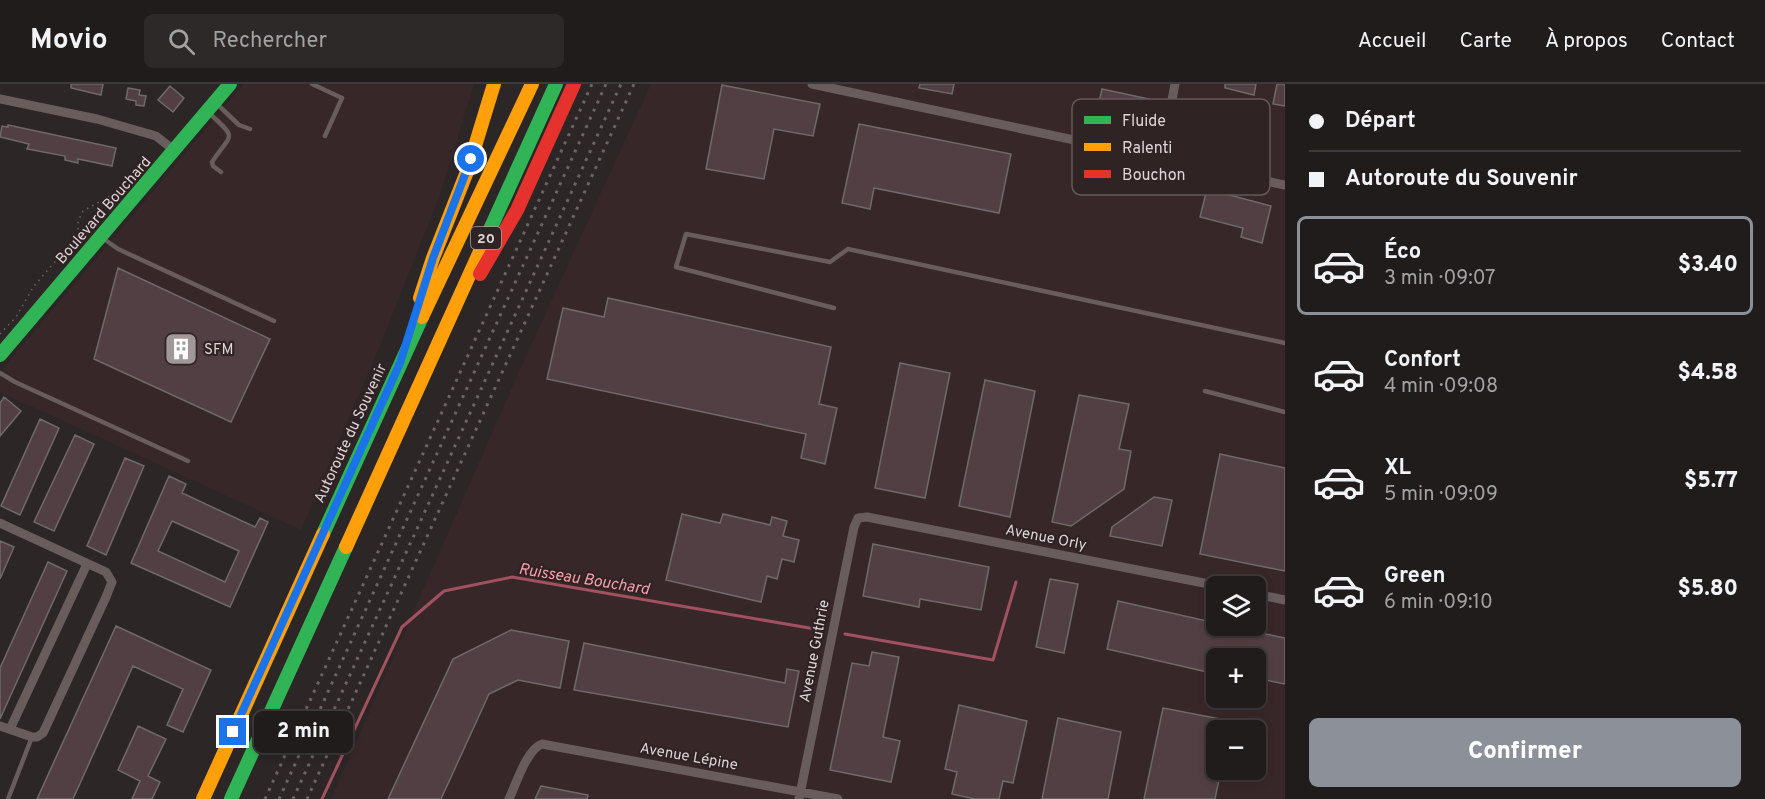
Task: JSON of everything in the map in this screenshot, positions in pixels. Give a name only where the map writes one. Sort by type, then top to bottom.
[{"type":"main road","name":"Boulevard Bouchard","points":[[0,355],[230,84]]},
{"type":"main road","points":[[400,363],[433,258],[471,159],[494,84]]},
{"type":"main road","name":"Autoroute du Souvenir","points":[[203,799],[400,363],[532,84]]},
{"type":"main road","name":"20","points":[[231,799],[556,84]]},
{"type":"main road","points":[[415,391],[517,210],[574,84]]},
{"type":"street","points":[[812,84],[1072,139]]},
{"type":"street","points":[[1172,99],[1175,84]]},
{"type":"street","points":[[0,99],[97,119],[156,136],[175,151]]},
{"type":"street","points":[[1270,182],[1285,185]]},
{"type":"street","name":"Avenue Orly","points":[[867,517],[1206,583]]},
{"type":"street","name":"Avenue Guthrie","points":[[800,795],[854,526],[858,518],[867,517]]},
{"type":"street","points":[[0,523],[87,564],[108,574],[112,579],[111,586],[45,730],[40,735],[32,737],[5,728],[87,564]]},
{"type":"street","points":[[1266,596],[1285,600]]},
{"type":"street","name":"Avenue Lépine","points":[[509,799],[535,747],[542,744],[800,795],[838,799]]},
{"type":"lane","points":[[312,84],[342,98],[325,136]]},
{"type":"lane","points":[[211,106],[239,125],[250,129]]},
{"type":"lane","points":[[211,106],[229,134],[228,143],[212,162],[213,166],[221,172]]},
{"type":"lane","points":[[834,308],[676,267],[687,234],[830,262],[848,249],[1285,343]]},
{"type":"lane","points":[[101,237],[118,249],[274,321]]},
{"type":"lane","points":[[0,373],[188,461]]},
{"type":"lane","points":[[1205,391],[1285,412]]},
{"type":"lane","points":[[8,799],[32,737]]},
{"type":"path","points":[[0,334],[16,317],[34,286],[74,240],[78,233],[78,221],[83,212],[113,194],[152,157]]},
{"type":"shaded area","points":[[244,84],[474,84],[440,195],[382,341],[301,530],[0,392],[0,372]]},
{"type":"shaded area","points":[[651,84],[1285,84],[1285,799],[331,799],[525,358]]},
{"type":"building","points":[[71,84],[103,84],[101,95],[71,88]]},
{"type":"building","points":[[920,84],[954,84],[952,94],[919,88]]},
{"type":"building","points":[[1225,84],[1256,84],[1254,95],[1225,88]]},
{"type":"building","points":[[1277,84],[1285,84],[1285,106],[1273,104]]},
{"type":"building","points":[[722,85],[820,104],[813,136],[774,129],[764,179],[706,169]]},
{"type":"building","points":[[170,86],[184,98],[173,112],[158,100]]},
{"type":"building","points":[[128,88],[140,90],[139,95],[146,96],[144,106],[136,105],[136,101],[126,99]]},
{"type":"building","points":[[1102,89],[1149,99],[1100,99]]},
{"type":"building","points":[[859,124],[1011,154],[999,213],[874,188],[870,209],[842,203]]},
{"type":"building","points":[[8,125],[116,148],[112,166],[78,159],[78,163],[65,160],[65,156],[27,149],[29,144],[0,137],[2,126],[8,127]]},
{"type":"building","points":[[1206,195],[1230,195],[1271,206],[1262,243],[1241,237],[1243,228],[1200,217]]},
{"type":"building","name":"SFM","points":[[118,268],[270,339],[231,422],[94,359]]},
{"type":"building","points":[[608,298],[831,347],[819,404],[837,408],[825,464],[801,458],[806,434],[547,379],[563,308],[604,317]]},
{"type":"building","points":[[900,363],[950,373],[925,498],[875,488]]},
{"type":"building","points":[[985,380],[1035,391],[1010,517],[959,506]]},
{"type":"building","points":[[1079,395],[1129,404],[1119,449],[1131,451],[1124,489],[1071,526],[1052,522]]},
{"type":"building","points":[[4,397],[21,411],[0,436],[0,403]]},
{"type":"building","points":[[40,419],[59,428],[20,515],[1,506]]},
{"type":"building","points":[[75,435],[94,444],[54,531],[34,522]]},
{"type":"building","points":[[1220,454],[1285,468],[1285,571],[1200,554]]},
{"type":"building","points":[[125,458],[144,466],[106,555],[87,546]]},
{"type":"building","points":[[169,476],[186,484],[182,493],[255,527],[260,518],[268,522],[230,607],[131,563]],"holes":[[[172,521],[239,551],[225,582],[158,551]]]},
{"type":"building","points":[[1154,497],[1172,500],[1162,546],[1110,536],[1112,527]]},
{"type":"building","points":[[682,514],[720,523],[723,514],[770,525],[772,517],[787,521],[783,536],[799,540],[794,562],[782,559],[777,579],[767,576],[761,602],[666,580]]},
{"type":"building","points":[[0,541],[14,547],[0,579]]},
{"type":"building","points":[[873,544],[989,567],[981,610],[920,599],[919,607],[863,596]]},
{"type":"building","points":[[48,562],[67,571],[0,719],[0,668]]},
{"type":"building","points":[[1050,579],[1078,584],[1064,653],[1036,647]]},
{"type":"building","points":[[1118,601],[1206,621],[1206,636],[1266,636],[1266,634],[1285,638],[1285,684],[1266,680],[1266,648],[1206,648],[1206,672],[1107,649]]},
{"type":"building","points":[[116,626],[211,670],[183,732],[167,725],[183,689],[133,666],[73,799],[37,799]]},
{"type":"building","points":[[511,630],[569,641],[560,688],[518,680],[489,694],[441,799],[388,799],[453,659]]},
{"type":"building","points":[[584,643],[785,683],[787,669],[799,671],[788,727],[574,690]]},
{"type":"building","points":[[872,652],[899,657],[883,737],[900,741],[891,782],[830,770],[852,663],[869,666]]},
{"type":"building","points":[[959,705],[1027,721],[1013,783],[1003,781],[999,799],[975,799],[952,794],[957,772],[945,769]]},
{"type":"building","points":[[1163,708],[1226,720],[1206,720],[1206,780],[1219,780],[1215,799],[1144,799]]},
{"type":"building","points":[[1058,718],[1121,732],[1108,799],[1042,799]]},
{"type":"building","points":[[138,726],[166,739],[148,776],[160,782],[152,799],[132,799],[140,781],[118,770]]},
{"type":"building","points":[[541,786],[588,795],[587,799],[535,799]]},
{"type":"waterway","name":"Ruisseau Bouchard","points":[[322,799],[402,627],[444,591],[512,577],[821,630]]},
{"type":"waterway","name":"Ruisseau Bouchard","points":[[845,634],[993,660],[1016,582]]},
{"type":"railway","points":[[265,799],[592,84]]},
{"type":"railway","points":[[279,799],[606,84]]},
{"type":"railway","points":[[293,799],[621,84]]},
{"type":"railway","points":[[307,799],[634,84]]},
{"type":"traffic: fast","points":[[0,355],[230,84]]},
{"type":"traffic: fast","points":[[482,247],[556,84]]},
{"type":"traffic: fast","points":[[323,534],[422,317]]},
{"type":"traffic: fast","points":[[231,799],[346,547]]},
{"type":"traffic: slow","points":[[420,298],[468,169],[494,84]]},
{"type":"traffic: slow","points":[[422,317],[532,84]]},
{"type":"traffic: slow","points":[[346,547],[482,247]]},
{"type":"traffic: slow","points":[[203,799],[323,534]]},
{"type":"traffic: jam","points":[[480,274],[517,210],[574,84]]},
{"type":"place","name":"SFM","points":[[181,349]]},
{"type":"route","points":[[233,732],[400,363],[433,258],[471,159]]}]
